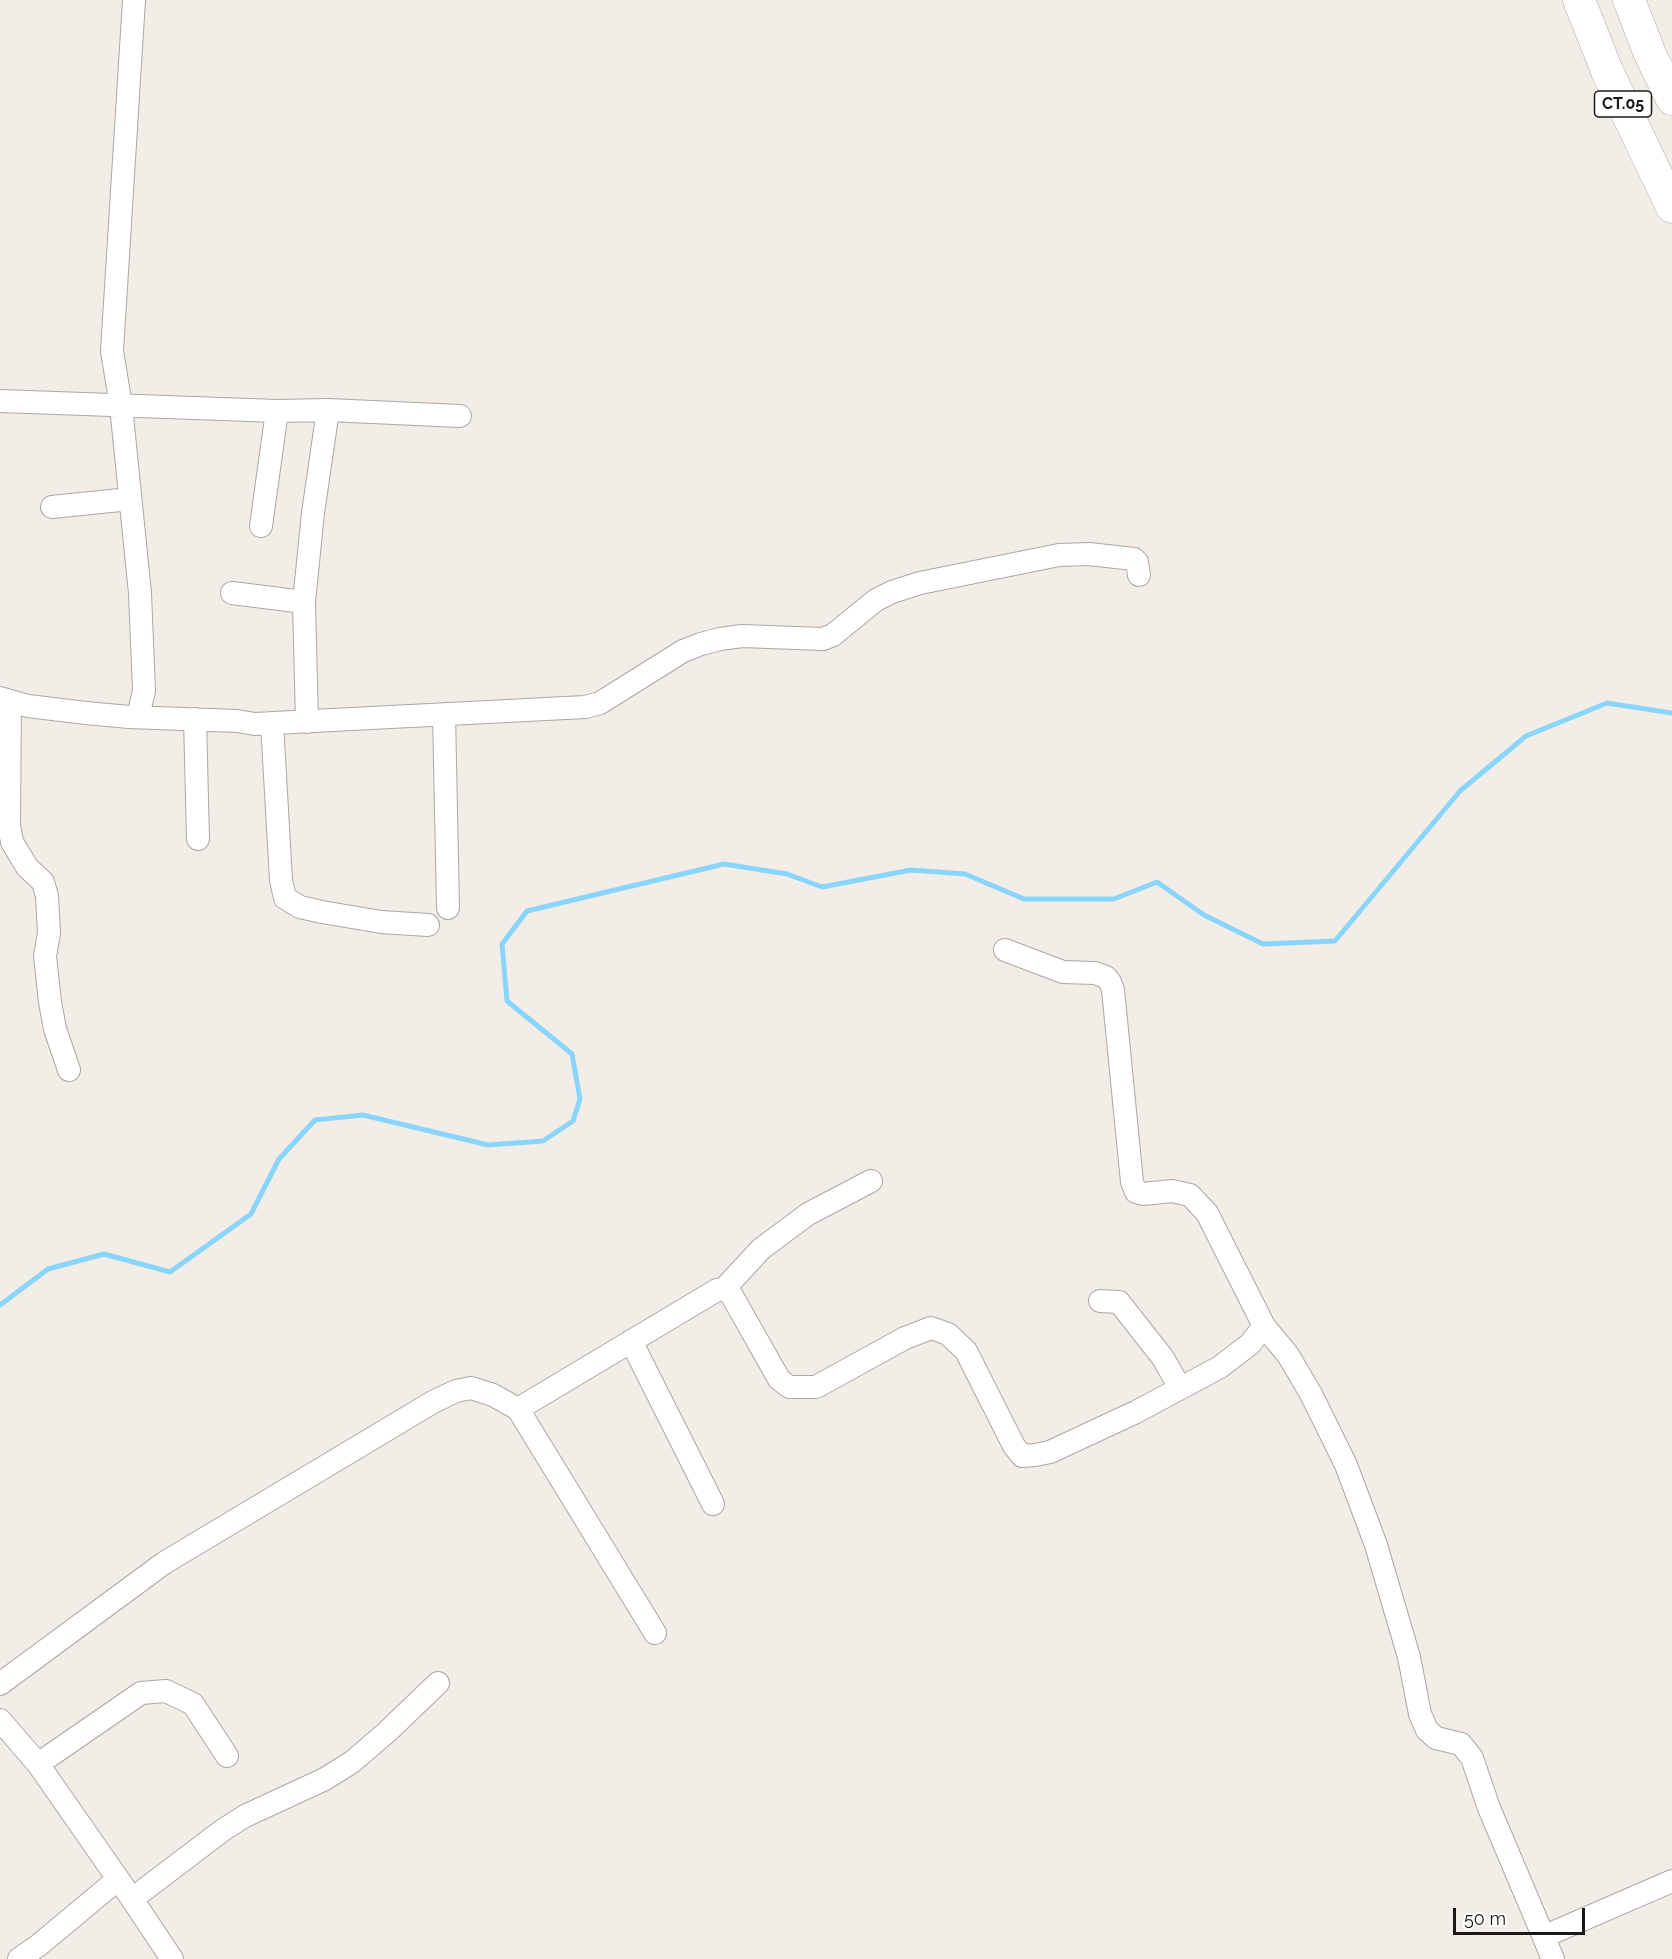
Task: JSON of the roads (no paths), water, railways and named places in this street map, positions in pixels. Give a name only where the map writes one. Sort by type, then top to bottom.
[{"type":"highway","name":"CT.05","points":[[1579,0],[1607,71],[1672,207]]},
{"type":"highway","name":"CT.05","points":[[1629,0],[1650,54],[1672,99]]},
{"type":"street","points":[[134,0],[112,351],[121,406],[140,593],[144,691],[138,716]]},
{"type":"street","points":[[0,401],[460,416]]},
{"type":"street","points":[[307,722],[304,602],[313,513],[328,410]]},
{"type":"street","points":[[261,526],[277,411]]},
{"type":"street","points":[[52,507],[130,499]]},
{"type":"street","points":[[69,1070],[50,1002],[45,956],[49,933],[47,896],[43,882],[27,867],[12,842],[9,825],[5,699],[28,706],[129,717],[255,724],[592,706],[683,651],[701,644],[742,636],[774,639],[823,639],[833,635],[876,600],[920,583],[1059,555],[1089,554],[1130,558],[1137,562],[1140,575]]},
{"type":"street","points":[[232,592],[304,602]]},
{"type":"street","points":[[444,714],[448,908]]},
{"type":"street","points":[[195,720],[198,839]]},
{"type":"street","points":[[272,723],[281,880],[285,898],[300,906],[322,912],[381,922],[428,925]]},
{"type":"street","points":[[1005,950],[1063,972],[1095,973],[1106,977],[1110,982],[1113,990],[1132,1182],[1136,1192],[1143,1194],[1172,1191],[1190,1195],[1207,1213],[1264,1326],[1288,1355],[1311,1394],[1346,1465],[1376,1545],[1409,1657],[1420,1714],[1427,1730],[1436,1738],[1461,1744],[1472,1758],[1489,1808],[1553,1959]]},
{"type":"street","points":[[518,1409],[717,1290],[724,1289],[761,1249],[798,1221],[872,1181]]},
{"type":"street","points":[[724,1289],[730,1294],[779,1379],[789,1388],[816,1387],[905,1338],[931,1329],[948,1334],[966,1351],[1014,1446],[1022,1456],[1050,1452],[1136,1412],[1220,1367],[1250,1344],[1264,1326]]},
{"type":"street","points":[[1100,1302],[1119,1302],[1163,1358],[1180,1388]]},
{"type":"street","points":[[631,1341],[713,1504]]},
{"type":"street","points":[[0,1684],[164,1563],[433,1402],[456,1391],[471,1389],[493,1395],[518,1409],[655,1633]]},
{"type":"street","points":[[132,1899],[245,1816],[325,1779],[352,1762],[438,1683]]},
{"type":"street","points":[[38,1764],[141,1693],[166,1691],[193,1704],[227,1756]]},
{"type":"street","points":[[0,1720],[38,1764],[172,1959]]},
{"type":"street","points":[[19,1959],[117,1880]]},
{"type":"street","points":[[1545,1936],[1672,1881]]},
{"type":"waterway","points":[[0,1305],[48,1269],[104,1254],[170,1272],[251,1214],[279,1159],[315,1120],[363,1115],[488,1145],[543,1141],[573,1121],[580,1099],[572,1054],[507,1001],[502,944],[527,911],[724,864],[787,874],[822,887],[911,870],[965,874],[1024,899],[1114,899],[1157,882],[1204,915],[1263,944],[1335,941],[1460,791],[1526,736],[1607,703],[1672,713]]}]
